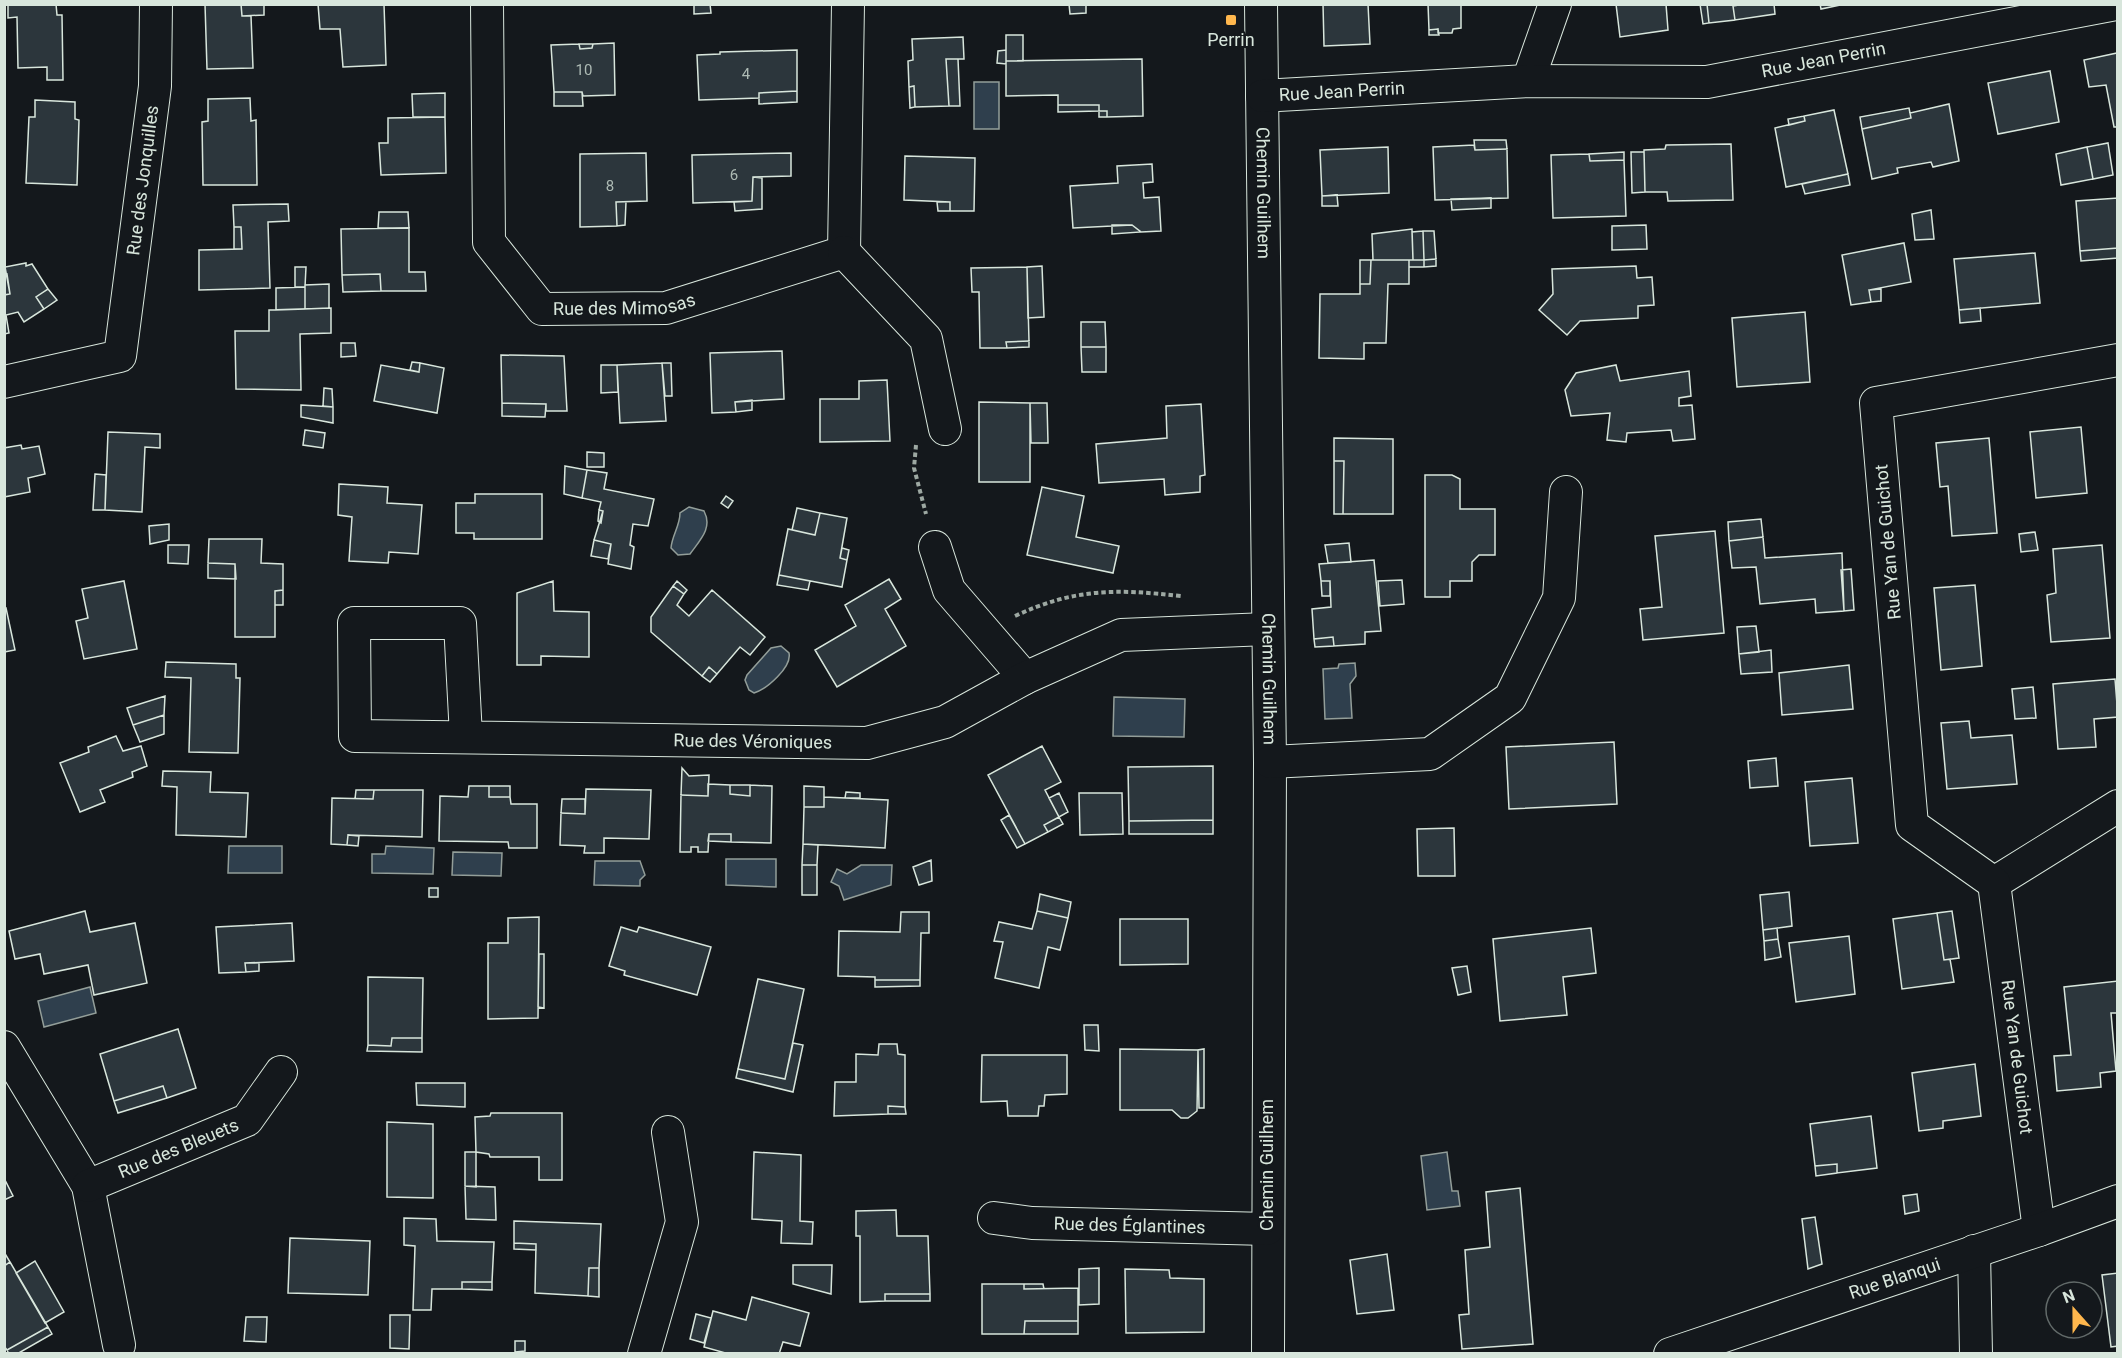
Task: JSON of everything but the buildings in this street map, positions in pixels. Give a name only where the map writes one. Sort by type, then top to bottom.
[{"type":"street","name":"Rue des Jonquilles","points":[[4,382],[120,356],[155,86],[156,4]]},
{"type":"street","name":"Rue des Mimosas","points":[[486,4],[489,242],[542,309],[666,308],[844,252]]},
{"type":"street","points":[[848,4],[844,252],[926,339],[945,429]]},
{"type":"street","name":"Chemin Guilhem","points":[[1261,4],[1270,762],[1268,1353]]},
{"type":"street","points":[[1528,81],[1555,4]]},
{"type":"street","name":"Rue Jean Perrin","points":[[1262,96],[1528,81],[1707,82],[2116,4]]},
{"type":"street","name":"Rue Yan de Guichot","points":[[2039,1230],[1994,883],[1912,825],[1876,404],[2118,360]]},
{"type":"street","points":[[1270,762],[1430,754],[1510,698],[1559,598],[1566,492]]},
{"type":"street","points":[[935,547],[949,590],[1025,678]]},
{"type":"street","name":"Rue des Véroniques","points":[[466,736],[460,623],[354,623],[355,736],[867,743],[945,722],[1025,678],[1121,635],[1267,629]]},
{"type":"street","points":[[1994,883],[2118,806]]},
{"type":"street","points":[[4,1047],[88,1186],[122,1351]]},
{"type":"street","name":"Rue des Bleuets","points":[[88,1186],[246,1120],[281,1072]]},
{"type":"street","points":[[644,1353],[682,1222],[668,1132]]},
{"type":"street","name":"Rue Blanqui","points":[[1670,1353],[2039,1230],[2118,1201]]},
{"type":"street","name":"Rue des Églantines","points":[[994,1218],[1032,1223],[1267,1229]]},
{"type":"street","points":[[1974,1251],[1976,1353]]},
{"type":"path","points":[[935,547],[914,468],[916,437],[945,429]]},
{"type":"water","points":[[974,82],[999,82],[999,129],[974,129]]},
{"type":"water","points":[[689,507],[704,511],[706,528],[690,554],[678,555],[671,548],[672,543],[680,513]]},
{"type":"water","points":[[781,646],[789,653],[787,665],[783,671],[759,691],[754,693],[749,690],[745,680],[747,675],[771,648]]},
{"type":"water","points":[[1355,663],[1356,676],[1350,684],[1352,718],[1325,719],[1323,669],[1338,668],[1339,664]]},
{"type":"water","points":[[1114,697],[1185,699],[1184,737],[1113,736]]},
{"type":"water","points":[[229,846],[282,846],[282,873],[228,873]]},
{"type":"water","points":[[386,846],[434,848],[433,874],[372,873],[372,854],[385,854]]},
{"type":"water","points":[[453,852],[502,853],[501,876],[452,875]]},
{"type":"water","points":[[726,859],[776,859],[776,887],[726,885]]},
{"type":"water","points":[[595,861],[640,861],[645,875],[640,880],[640,886],[594,885]]},
{"type":"water","points":[[861,865],[892,865],[891,885],[844,900],[839,886],[831,882],[837,869],[847,874]]},
{"type":"water","points":[[90,987],[96,1013],[44,1027],[38,1001]]},
{"type":"water","points":[[1447,1152],[1452,1191],[1458,1191],[1460,1206],[1427,1210],[1421,1156]]},
{"type":"place","name":"Perrin","points":[[1231,20]]}]
